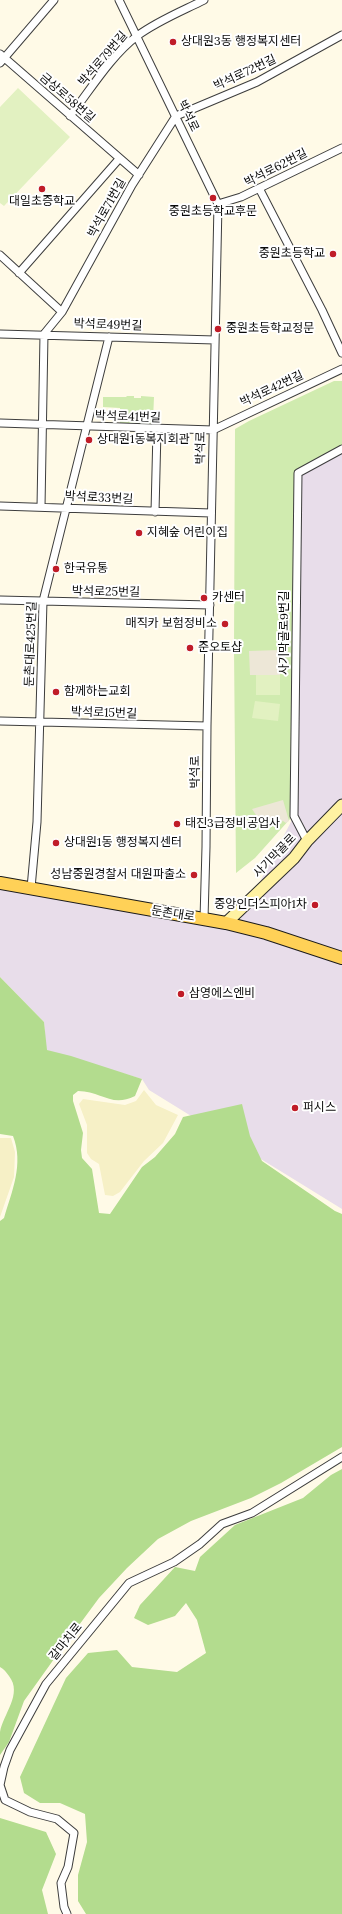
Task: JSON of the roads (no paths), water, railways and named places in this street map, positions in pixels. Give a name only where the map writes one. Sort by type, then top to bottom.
[{"type":"main road","name":"둔촌대로","points":[[0,883],[226,923],[266,933],[342,958]]},
{"type":"street","points":[[1,58],[54,0]]},
{"type":"street","name":"박석로","points":[[118,0],[137,36],[218,204],[204,919]]},
{"type":"street","name":"박석로79번길","points":[[70,116],[118,55],[137,36],[177,13],[204,0]]},
{"type":"street","name":"박석로72번길","points":[[176,116],[257,82],[342,35]]},
{"type":"street","name":"금상로58번길","points":[[1,58],[139,175]]},
{"type":"street","name":"박석로71번길","points":[[44,334],[62,312],[132,185],[176,116]]},
{"type":"street","name":"박석로62번길","points":[[218,204],[241,197],[342,148]]},
{"type":"street","points":[[19,273],[119,159]]},
{"type":"street","points":[[259,188],[319,304],[342,354]]},
{"type":"street","points":[[0,256],[62,312]]},
{"type":"street","name":"박석로49번길","points":[[0,334],[44,334],[215,340]]},
{"type":"street","points":[[41,507],[44,334]]},
{"type":"street","name":"둔촌대로425번길","points":[[31,888],[37,822],[43,601],[109,337]]},
{"type":"street","name":"박석로42번길","points":[[213,430],[342,369]]},
{"type":"street","name":"박석로41번길","points":[[0,423],[157,430],[213,430]]},
{"type":"street","points":[[155,512],[157,430]]},
{"type":"street","name":"사기막골로9번길","points":[[308,841],[294,816],[298,473],[342,449]]},
{"type":"street","name":"박석로33번길","points":[[0,506],[211,513]]},
{"type":"street","name":"박석로25번길","points":[[0,600],[210,605]]},
{"type":"street","name":"박석로15번길","points":[[0,721],[207,726]]},
{"type":"street","name":"사기막골로","points":[[226,923],[294,858],[342,805]]},
{"type":"street","name":"갈마치로","points":[[67,1914],[64,1907],[61,1883],[68,1867],[74,1833],[57,1819],[30,1812],[5,1800],[0,1785],[10,1750],[46,1684],[129,1583],[174,1562],[200,1544],[222,1524],[252,1513],[342,1457]]},
{"type":"place","name":"상대원3동 행정복지센터","points":[[173,42]]},
{"type":"place","name":"대일초증학교","points":[[42,189]]},
{"type":"place","name":"중원초등학교후문","points":[[213,198]]},
{"type":"place","name":"중원초등학교","points":[[333,254]]},
{"type":"place","name":"중원초등학교정문","points":[[218,329]]},
{"type":"place","name":"상대원1동복지회관","points":[[89,440]]},
{"type":"place","name":"지혜숲 어린이집","points":[[139,533]]},
{"type":"place","name":"한국유통","points":[[56,569]]},
{"type":"place","name":"카센터","points":[[204,598]]},
{"type":"place","name":"매직카 보험정비소","points":[[225,624]]},
{"type":"place","name":"준오토샵","points":[[190,648]]},
{"type":"place","name":"함께하는교회","points":[[56,692]]},
{"type":"place","name":"태진3급정비공업사","points":[[177,824]]},
{"type":"place","name":"상대원1동 행정복지센터","points":[[56,843]]},
{"type":"place","name":"성남중원경찰서 대원파출소","points":[[194,875]]},
{"type":"place","name":"중앙인더스피아1차","points":[[315,905]]},
{"type":"place","name":"삼영에스엔비","points":[[181,994]]},
{"type":"place","name":"퍼시스","points":[[295,1108]]}]
